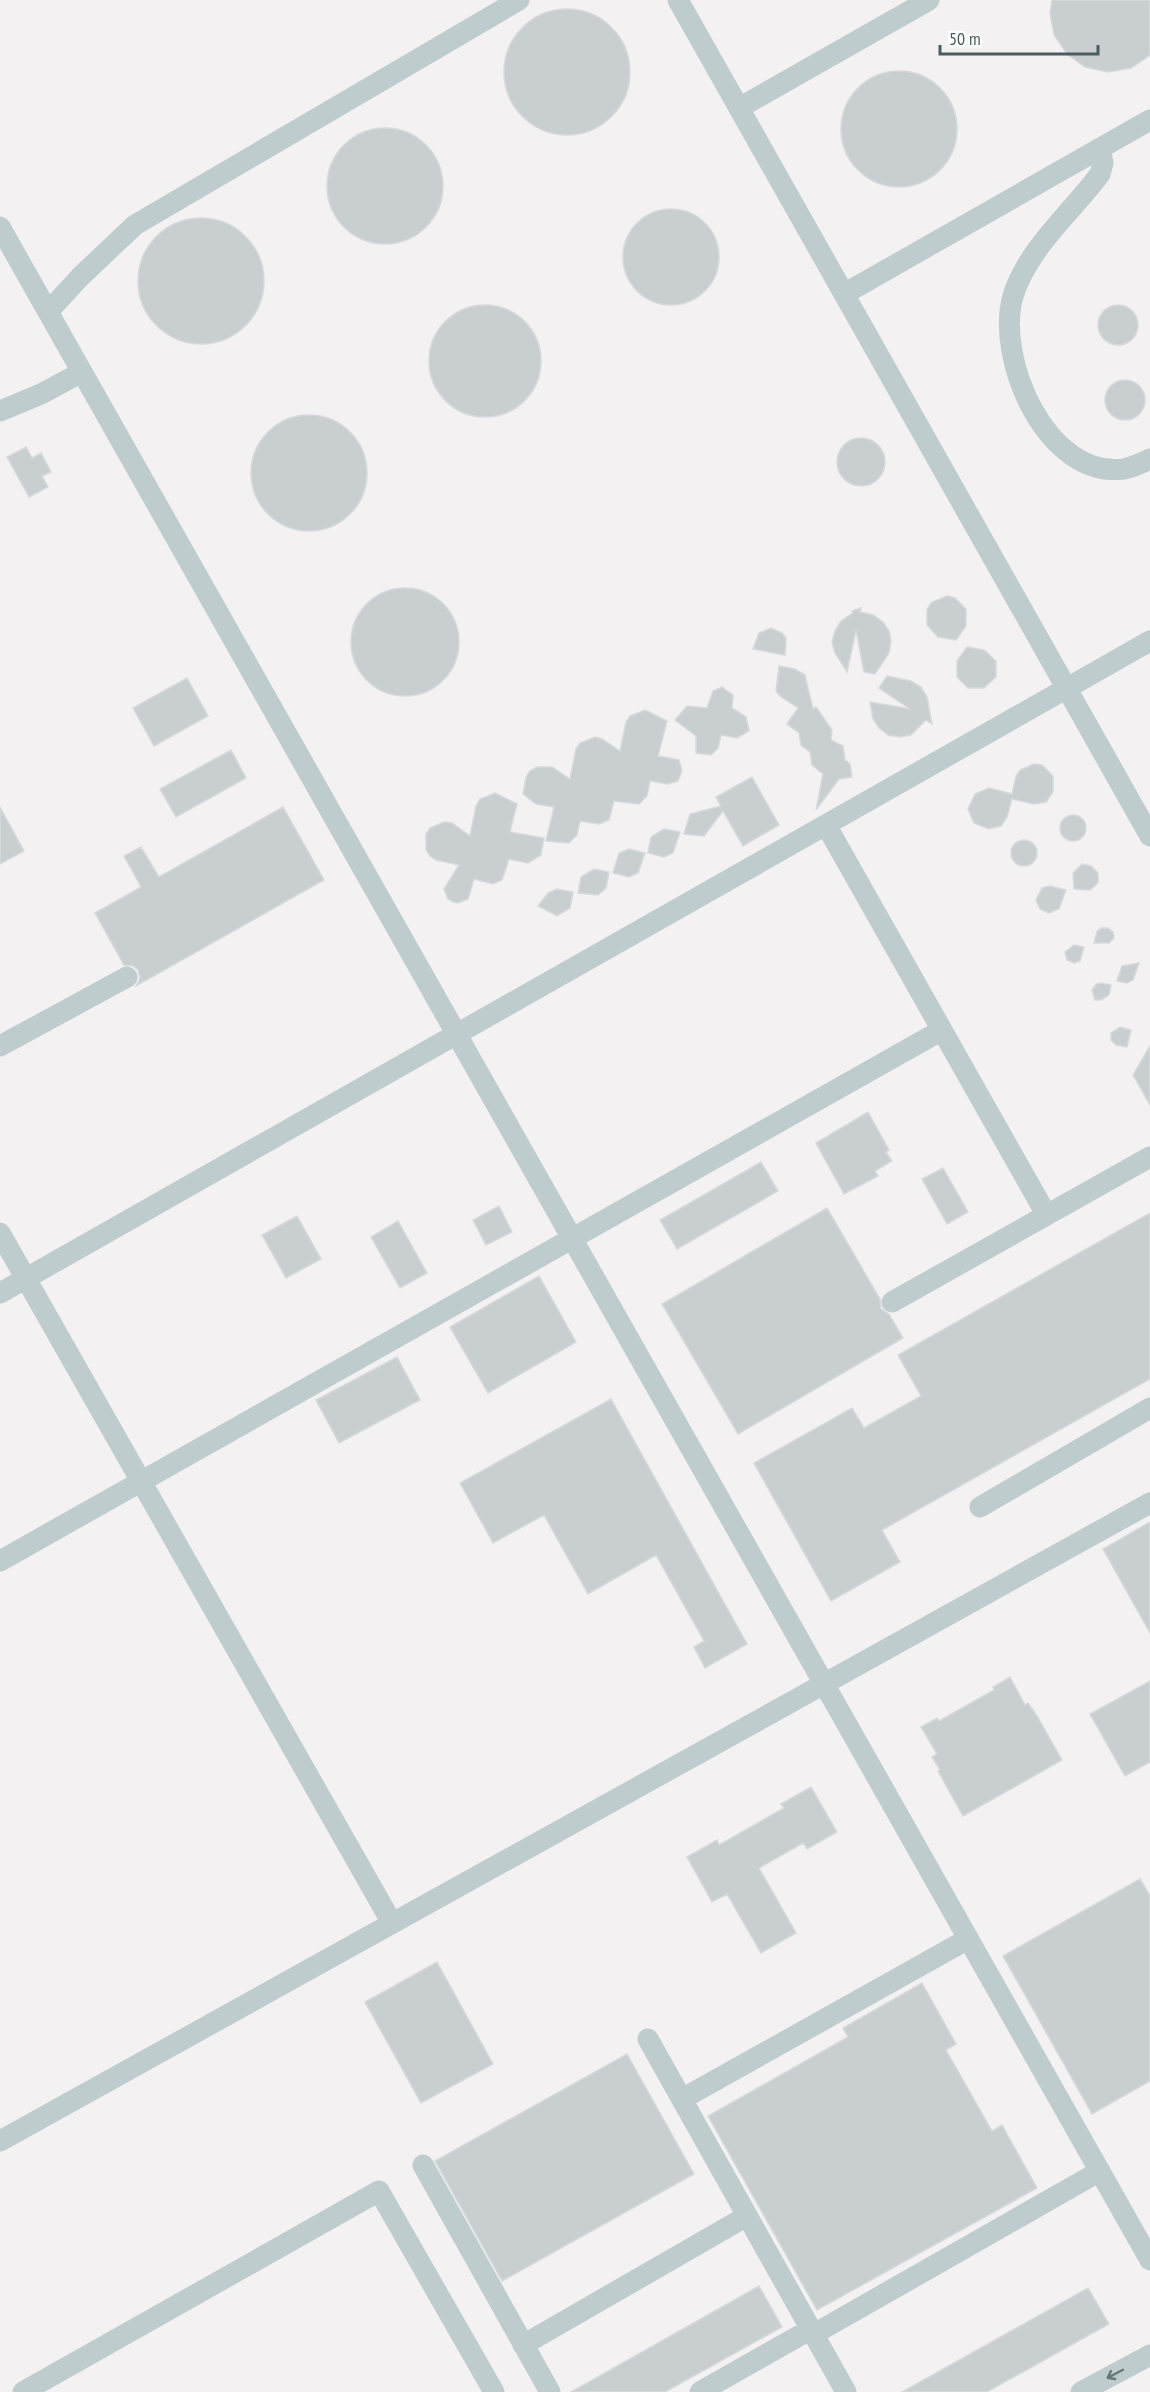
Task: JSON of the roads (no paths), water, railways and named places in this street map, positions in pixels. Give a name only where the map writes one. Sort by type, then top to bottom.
[{"type":"street","points":[[48,312],[80,277],[135,225],[519,0]]},
{"type":"street","points":[[678,0],[1150,836]]},
{"type":"street","points":[[739,108],[929,0]]},
{"type":"street","points":[[844,294],[1150,120]]},
{"type":"street","points":[[1100,148],[1103,163],[1100,174],[1044,242],[1022,273],[1010,313],[1010,345],[1019,379],[1031,407],[1040,422],[1071,453],[1095,466],[1110,469],[1125,469],[1150,459]]},
{"type":"street","points":[[0,226],[1150,2260]]},
{"type":"street","points":[[0,411],[41,394],[82,372]]},
{"type":"street","points":[[0,1293],[1150,641]]},
{"type":"street","points":[[826,825],[1046,1214]]},
{"type":"street","points":[[0,1046],[127,977]]},
{"type":"street","points":[[0,1561],[942,1030]]},
{"type":"street","points":[[892,1302],[1150,1157]]},
{"type":"street","points":[[0,1233],[392,1923]]},
{"type":"street","points":[[980,1507],[1150,1408]]},
{"type":"street","points":[[0,2141],[1150,1503]]},
{"type":"street","points":[[682,2099],[968,1939]]},
{"type":"street","points":[[648,2039],[846,2392]]},
{"type":"street","points":[[423,2165],[550,2392]]},
{"type":"street","points":[[699,2392],[1100,2171]]},
{"type":"street","points":[[23,2392],[379,2191],[494,2392]]},
{"type":"street","points":[[523,2344],[747,2216]]},
{"type":"street","points":[[1081,2392],[1150,2355]]}]
